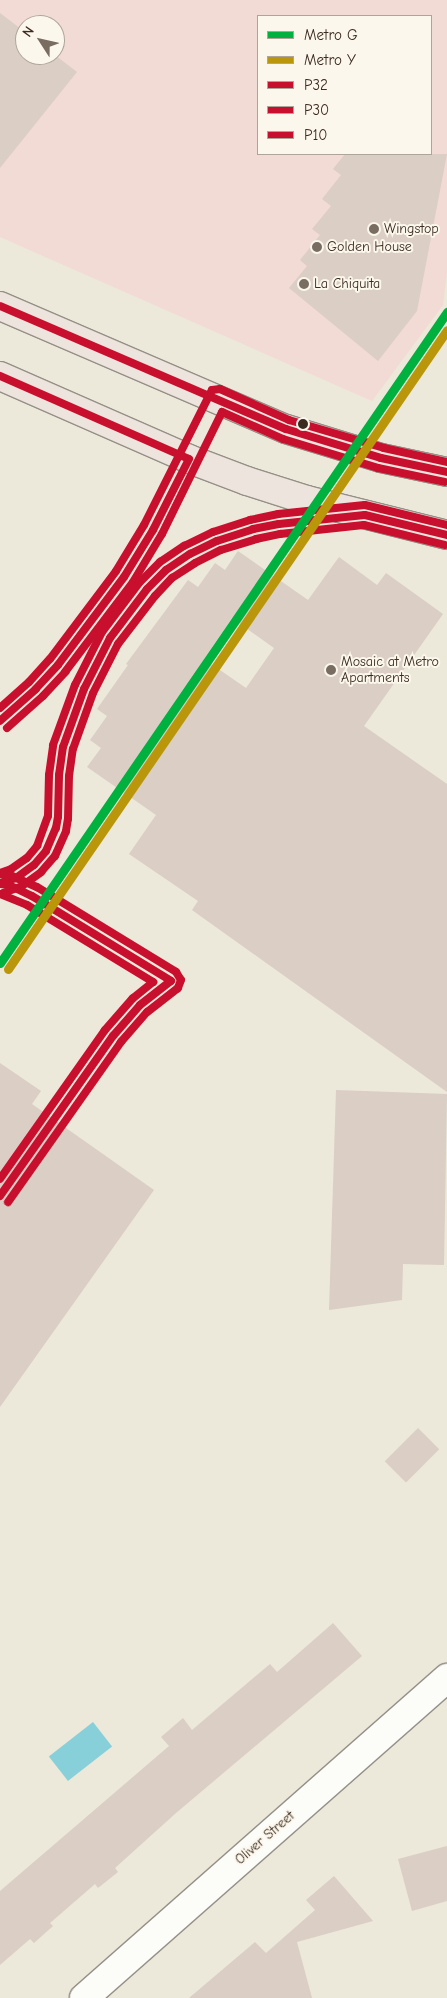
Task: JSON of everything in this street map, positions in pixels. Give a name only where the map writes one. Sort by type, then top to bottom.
[{"type":"main road","points":[[0,306],[286,429],[381,458],[447,472]]},
{"type":"main road","points":[[0,376],[189,459],[247,482],[447,536]]},
{"type":"street","name":"Oliver Street","points":[[84,1998],[447,1678]]},
{"type":"shaded area","points":[[0,0],[447,0],[447,272],[443,305],[372,401],[0,237]]},
{"type":"water","points":[[93,1722],[112,1746],[68,1781],[49,1756]]},
{"type":"building","points":[[0,13],[15,24],[15,65],[65,65],[65,63],[77,72],[0,168]]},
{"type":"building","points":[[447,154],[417,311],[378,361],[289,288],[307,266],[300,260],[320,235],[312,229],[331,206],[322,199],[341,175],[333,169],[344,155]]},
{"type":"building","points":[[238,551],[308,600],[339,557],[377,585],[386,573],[443,614],[364,726],[447,784],[447,1092],[192,910],[198,901],[129,854],[156,815],[87,767],[101,748],[90,740],[107,716],[97,709],[128,665],[126,664],[188,580],[198,587],[215,563],[225,570]],"holes":[[[232,618],[274,648],[246,688],[204,659]]]},
{"type":"building","points":[[0,1063],[41,1091],[32,1104],[154,1190],[0,1407]]},
{"type":"building","points":[[336,1090],[447,1094],[444,1265],[403,1264],[402,1300],[329,1310]]},
{"type":"building","points":[[418,1428],[439,1449],[406,1482],[385,1461]]},
{"type":"building","points":[[333,1623],[362,1656],[176,1813],[115,1868],[118,1872],[98,1888],[95,1884],[50,1923],[53,1926],[34,1943],[30,1939],[0,1965],[0,1891],[169,1746],[161,1737],[183,1718],[192,1730],[270,1664],[277,1672]]},
{"type":"building","points":[[447,1846],[447,1901],[412,1911],[398,1859]]},
{"type":"building","points":[[334,1876],[373,1921],[297,1942],[312,1998],[189,1998],[255,1942],[266,1953],[315,1910],[306,1900]]},
{"type":"metro line","name":"G","points":[[0,963],[447,312]]},
{"type":"metro line","name":"Y","points":[[8,969],[447,330]]},
{"type":"transit line","name":"P32","points":[[0,306],[286,429],[381,458],[447,472]]},
{"type":"transit line","name":"P32","points":[[0,376],[189,459],[153,530],[124,577],[58,665],[36,689],[0,721]]},
{"type":"transit line","name":"P10","points":[[0,708],[29,682],[50,659],[116,571],[144,525],[212,390],[220,389],[289,420],[384,448],[447,462]]},
{"type":"transit line","name":"P30","points":[[7,728],[43,696],[65,672],[133,582],[162,534],[222,412],[283,439],[378,468],[445,482]]},
{"type":"transit line","name":"P10","points":[[0,873],[11,869],[27,858],[37,846],[48,816],[49,775],[53,745],[75,685],[102,632],[139,583],[160,562],[184,546],[213,532],[250,520],[278,514],[365,505],[447,525]]},
{"type":"transit line","name":"P32","points":[[0,883],[16,878],[34,865],[46,851],[56,828],[58,817],[59,775],[63,747],[84,689],[110,638],[147,589],[166,570],[190,554],[217,541],[253,529],[279,524],[365,515],[447,535]]},
{"type":"transit line","name":"P30","points":[[3,893],[22,886],[41,872],[55,856],[66,831],[69,776],[73,749],[93,693],[118,644],[155,596],[172,578],[195,563],[221,550],[280,534],[364,525],[445,545]]},
{"type":"transit line","name":"P10","points":[[1,874],[12,876],[37,887],[176,972],[181,980],[178,988],[147,1012],[121,1042],[8,1202]]},
{"type":"transit line","name":"P32","points":[[0,884],[9,885],[32,896],[171,981]]},
{"type":"transit line","name":"P30","points":[[0,894],[27,905],[153,982],[133,998],[105,1030],[0,1179]]},
{"type":"transit line","name":"P32","points":[[0,1196],[113,1036],[140,1005],[171,981]]},
{"type":"place","name":"Wingstop","points":[[374,229]]},
{"type":"place","name":"Golden House","points":[[317,247]]},
{"type":"place","name":"La Chiquita","points":[[304,284]]},
{"type":"place","name":"Mosaic at Metro Apartments","points":[[331,670]]}]
